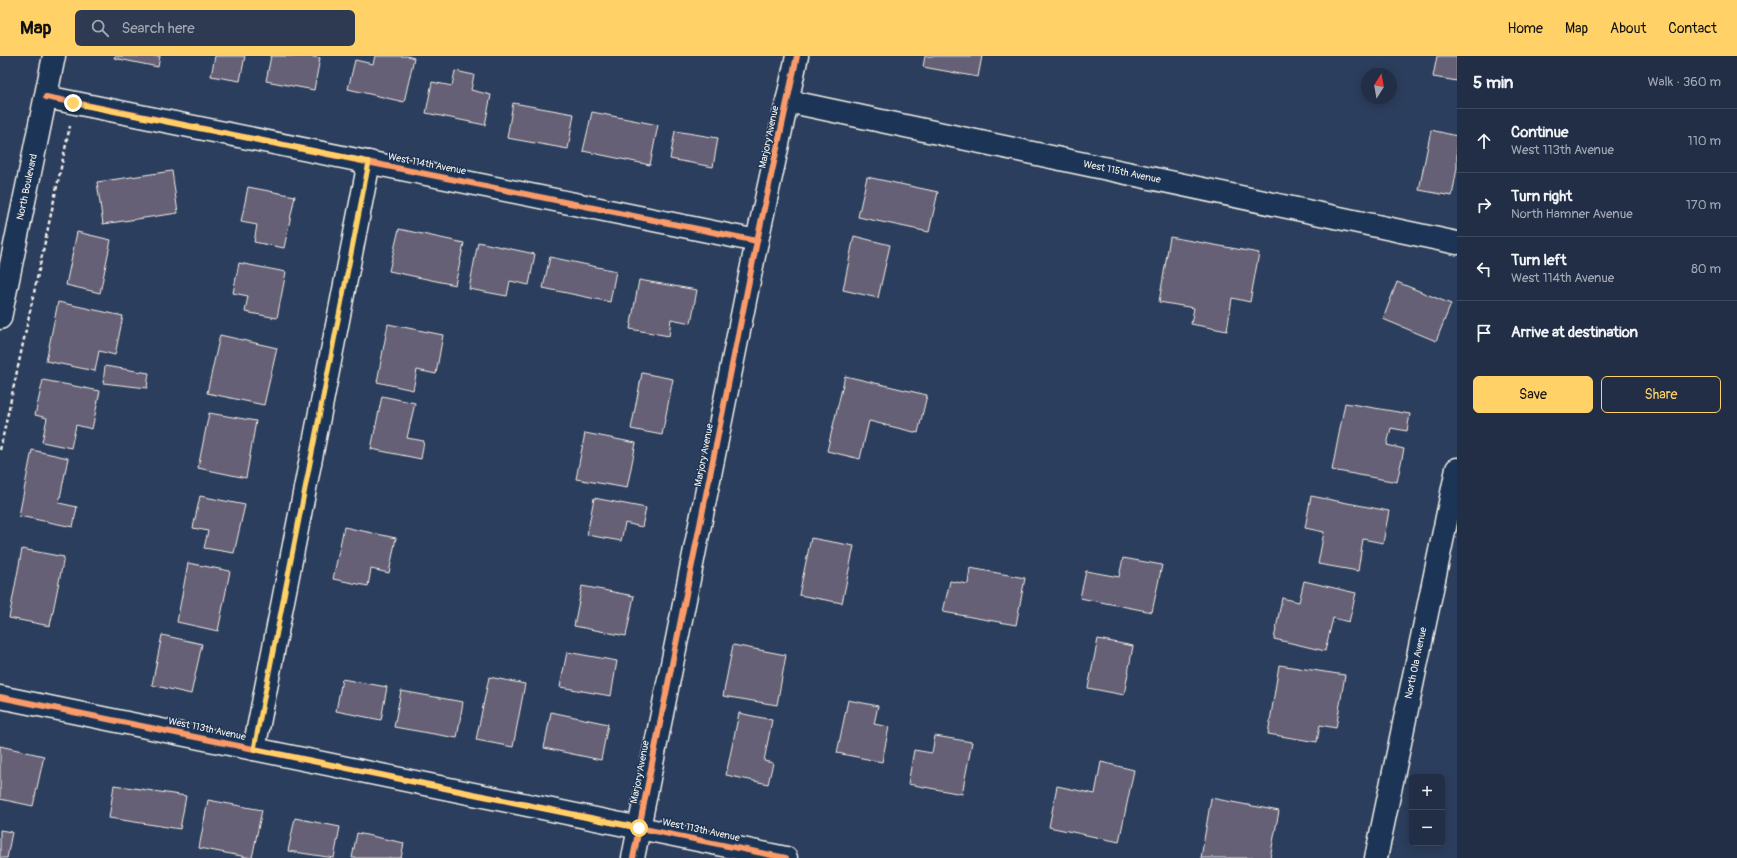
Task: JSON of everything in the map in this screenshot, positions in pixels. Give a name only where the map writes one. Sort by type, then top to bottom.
[{"type":"street","name":"North Boulevard","points":[[0,318],[54,56]]},
{"type":"street","name":"Marjory Avenue","points":[[633,858],[757,241],[797,56]]},
{"type":"street","name":"West 114th Avenue","points":[[46,97],[757,241]]},
{"type":"street","name":"West 115th Avenue","points":[[787,101],[1457,242]]},
{"type":"street","points":[[254,749],[369,162]]},
{"type":"street","name":"North Ola Avenue","points":[[1376,858],[1457,469]]},
{"type":"street","name":"West 113th Avenue","points":[[0,696],[786,858]]},
{"type":"path","points":[[0,450],[70,124]]},
{"type":"building","points":[[115,56],[160,56],[158,67],[114,58]]},
{"type":"building","points":[[215,56],[245,56],[240,81],[211,76]]},
{"type":"building","points":[[271,56],[309,56],[320,58],[314,90],[266,81]]},
{"type":"building","points":[[375,56],[407,56],[414,58],[404,102],[348,89],[355,60],[373,64]]},
{"type":"building","points":[[925,56],[982,56],[978,77],[923,67]]},
{"type":"building","points":[[1437,56],[1457,56],[1457,81],[1433,77]]},
{"type":"building","points":[[455,71],[474,75],[471,90],[491,95],[485,125],[426,113],[432,82],[452,86]]},
{"type":"building","points":[[513,103],[574,114],[568,149],[507,138]]},
{"type":"building","points":[[592,112],[658,125],[650,165],[583,151]]},
{"type":"building","points":[[1431,130],[1457,136],[1457,168],[1452,196],[1419,190]]},
{"type":"building","points":[[675,131],[718,138],[713,167],[670,159]]},
{"type":"building","points":[[172,171],[178,213],[103,224],[97,182]]},
{"type":"building","points":[[867,177],[938,192],[929,232],[858,217]]},
{"type":"building","points":[[248,187],[295,196],[284,248],[254,242],[257,225],[241,222]]},
{"type":"building","points":[[399,229],[464,243],[455,285],[389,271]]},
{"type":"building","points":[[77,232],[111,240],[100,293],[66,285]]},
{"type":"building","points":[[854,236],[890,245],[878,298],[843,290]]},
{"type":"building","points":[[1170,237],[1259,253],[1250,302],[1232,298],[1227,331],[1191,324],[1194,308],[1159,302]]},
{"type":"building","points":[[478,242],[535,254],[529,285],[510,281],[507,296],[469,289]]},
{"type":"building","points":[[550,257],[616,271],[610,302],[543,288]]},
{"type":"building","points":[[239,263],[286,272],[277,318],[245,312],[248,296],[233,293]]},
{"type":"building","points":[[639,280],[697,290],[691,323],[671,319],[669,336],[630,329]]},
{"type":"building","points":[[1397,282],[1451,304],[1436,341],[1383,319]]},
{"type":"building","points":[[58,302],[123,316],[115,355],[99,351],[95,371],[46,361]]},
{"type":"building","points":[[388,324],[443,335],[436,374],[417,370],[413,390],[377,382]]},
{"type":"building","points":[[220,335],[277,348],[264,405],[207,393]]},
{"type":"building","points":[[105,366],[149,373],[147,388],[103,383]]},
{"type":"building","points":[[642,373],[673,379],[662,435],[631,429]]},
{"type":"building","points":[[845,376],[927,395],[918,433],[869,421],[860,459],[827,451]]},
{"type":"building","points":[[43,380],[100,391],[92,429],[76,425],[71,448],[42,442],[47,418],[35,415]]},
{"type":"building","points":[[382,396],[415,403],[407,438],[424,441],[421,459],[371,449]]},
{"type":"building","points":[[1345,403],[1410,414],[1407,431],[1391,428],[1387,445],[1404,449],[1397,482],[1332,470]]},
{"type":"building","points":[[209,413],[256,421],[246,478],[198,468]]},
{"type":"building","points":[[585,433],[636,443],[627,488],[576,479]]},
{"type":"building","points":[[32,450],[68,458],[59,503],[77,507],[73,527],[19,516]]},
{"type":"building","points":[[200,496],[245,505],[234,553],[204,548],[208,531],[193,528]]},
{"type":"building","points":[[1311,496],[1389,511],[1383,543],[1363,539],[1358,571],[1318,564],[1324,532],[1305,528]]},
{"type":"building","points":[[594,498],[646,508],[642,527],[625,523],[621,541],[587,535]]},
{"type":"building","points":[[344,527],[396,538],[389,573],[371,569],[368,586],[333,579]]},
{"type":"building","points":[[811,538],[854,546],[842,603],[799,595]]},
{"type":"building","points":[[22,549],[64,557],[50,626],[9,618]]},
{"type":"building","points":[[1123,558],[1162,565],[1152,612],[1080,598],[1086,571],[1119,577]]},
{"type":"building","points":[[188,563],[230,571],[218,631],[177,622]]},
{"type":"building","points":[[970,568],[1025,578],[1016,625],[943,612],[950,581],[968,584]]},
{"type":"building","points":[[1304,581],[1356,593],[1349,622],[1333,618],[1325,651],[1274,639],[1282,598],[1299,602]]},
{"type":"building","points":[[582,586],[634,596],[626,636],[574,626]]},
{"type":"building","points":[[162,635],[202,644],[191,694],[152,685]]},
{"type":"building","points":[[1098,639],[1133,646],[1124,695],[1088,688]]},
{"type":"building","points":[[733,645],[786,655],[777,705],[723,696]]},
{"type":"building","points":[[567,652],[617,661],[611,696],[560,687]]},
{"type":"building","points":[[1279,665],[1345,675],[1336,728],[1320,725],[1317,742],[1268,734]]},
{"type":"building","points":[[489,677],[525,684],[513,747],[476,740]]},
{"type":"building","points":[[342,679],[387,687],[381,720],[336,711]]},
{"type":"building","points":[[401,691],[463,702],[457,738],[394,727]]},
{"type":"building","points":[[848,700],[878,706],[874,724],[889,727],[882,762],[837,753]]},
{"type":"building","points":[[551,712],[608,724],[601,760],[544,748]]},
{"type":"building","points":[[739,713],[772,720],[764,761],[773,763],[768,784],[726,775]]},
{"type":"building","points":[[935,736],[972,742],[962,794],[908,784],[914,750],[932,753]]},
{"type":"building","points":[[0,746],[44,756],[33,806],[0,799]]},
{"type":"building","points":[[1101,762],[1134,770],[1119,842],[1049,827],[1057,786],[1095,794]]},
{"type":"building","points":[[114,785],[186,796],[180,829],[109,818]]},
{"type":"building","points":[[1211,798],[1279,811],[1270,858],[1201,858]]},
{"type":"building","points":[[208,800],[262,810],[252,858],[199,848]]},
{"type":"building","points":[[295,818],[340,827],[334,858],[288,851]]},
{"type":"building","points":[[0,830],[12,832],[7,858],[0,858]]},
{"type":"building","points":[[357,833],[404,843],[401,858],[352,858]]},
{"type":"cycle path","points":[[633,858],[757,241],[797,56]]},
{"type":"cycle path","points":[[46,97],[757,241]]},
{"type":"cycle path","points":[[0,697],[786,858]]},
{"type":"route","points":[[73,103],[369,162],[254,749],[639,828]]}]
